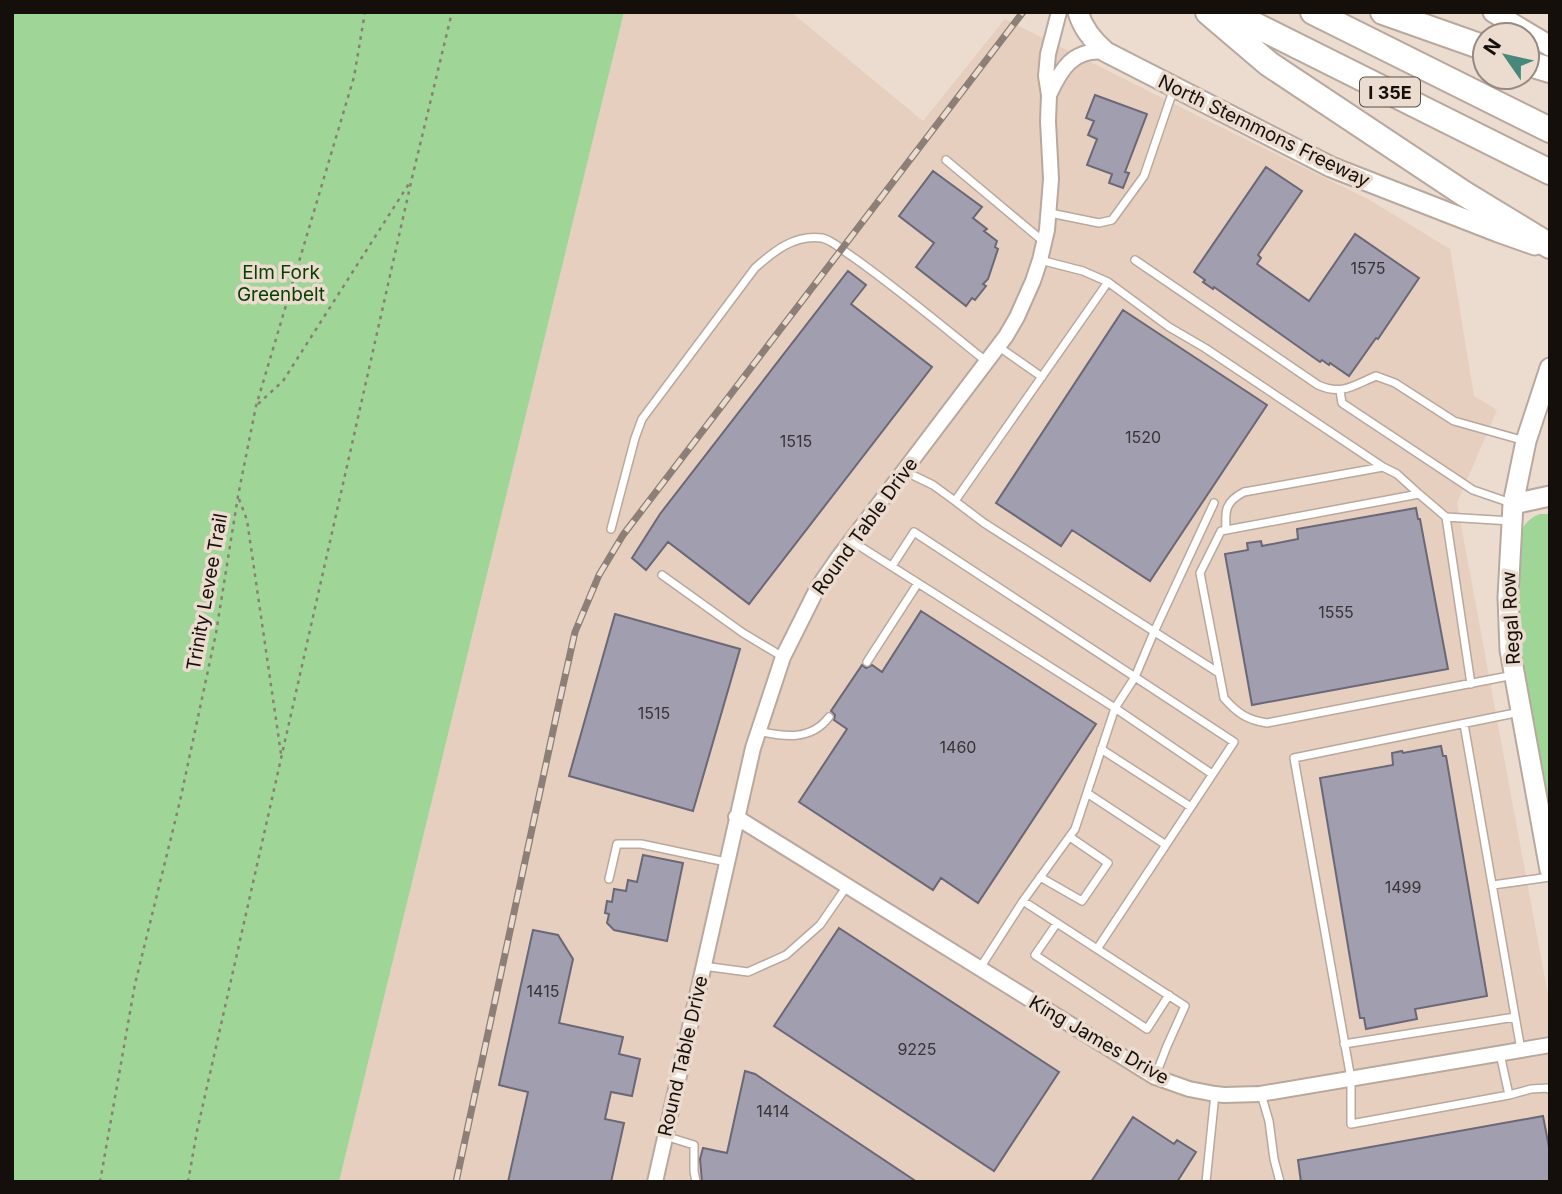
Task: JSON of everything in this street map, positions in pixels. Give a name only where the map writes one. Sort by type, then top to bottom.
[{"type":"highway","points":[[1208,12],[1269,64],[1550,248]]},
{"type":"highway","name":"I 35E","points":[[1229,12],[1550,172]]},
{"type":"highway","name":"I 35E","points":[[1313,12],[1550,130]]},
{"type":"highway","points":[[1383,12],[1471,43]]},
{"type":"main road","name":"North Stemmons Freeway","points":[[1078,12],[1093,40],[1106,52],[1331,167],[1497,232],[1550,248]]},
{"type":"main road","points":[[1493,12],[1550,46]]},
{"type":"main road","name":"Regal Row","points":[[1550,368],[1526,441],[1512,512],[1508,597],[1510,650],[1550,870]]},
{"type":"main road","points":[[1512,512],[1550,496]]},
{"type":"street","name":"Round Table Drive","points":[[655,1182],[747,771],[783,657],[818,587],[850,540],[999,347],[1025,300],[1040,260],[1045,243],[1051,179],[1046,76],[1048,54],[1059,12]]},
{"type":"street","name":"Round Table Drive","points":[[1049,95],[1069,62],[1088,52],[1106,52]]},
{"type":"street","name":"King James Drive","points":[[736,817],[1155,1077],[1189,1089],[1224,1095],[1261,1094],[1550,1045]]},
{"type":"lane","points":[[1049,213],[1099,223],[1112,220],[1144,176],[1174,88]]},
{"type":"lane","points":[[946,160],[1045,243]]},
{"type":"lane","points":[[611,529],[642,419],[755,268],[779,248],[797,240],[821,238],[829,241],[988,362]]},
{"type":"lane","points":[[1040,260],[1083,271],[1108,282],[1169,327],[1205,348],[1382,467],[1397,474],[1446,517],[1471,684]]},
{"type":"lane","points":[[1135,260],[1318,385],[1340,391],[1376,376],[1395,383],[1454,421],[1526,441]]},
{"type":"lane","points":[[956,501],[1108,282]]},
{"type":"lane","points":[[999,347],[1042,377]]},
{"type":"lane","points":[[1340,391],[1342,402],[1473,490],[1512,512]]},
{"type":"lane","points":[[1226,530],[1225,512],[1233,498],[1244,492],[1382,467]]},
{"type":"lane","points":[[904,471],[933,485],[984,523],[1219,673]]},
{"type":"lane","points":[[1419,494],[1221,531],[1200,573],[1224,698],[1235,710],[1253,721],[1266,723],[1514,675]]},
{"type":"lane","points":[[980,968],[1023,901],[1075,830],[1115,708],[1135,677],[1214,503]]},
{"type":"lane","points":[[1446,517],[1512,512]]},
{"type":"lane","points":[[892,566],[915,531],[1234,742],[1097,949]]},
{"type":"lane","points":[[850,540],[1115,708],[1212,774]]},
{"type":"lane","points":[[663,575],[743,633],[783,657]]},
{"type":"lane","points":[[867,662],[918,583]]},
{"type":"lane","points":[[1521,712],[1294,758],[1351,1079],[1351,1124],[1531,1089],[1550,1090]]},
{"type":"lane","points":[[758,732],[782,737],[804,734],[823,725],[829,717]]},
{"type":"lane","points":[[1464,724],[1521,1050]]},
{"type":"lane","points":[[1101,749],[1191,807]]},
{"type":"lane","points":[[1087,793],[1166,845]]},
{"type":"lane","points":[[1040,877],[1082,901],[1108,863],[1069,837]]},
{"type":"lane","points":[[609,879],[617,844],[641,844],[726,862]]},
{"type":"lane","points":[[1493,885],[1550,877]]},
{"type":"lane","points":[[703,966],[748,972],[786,955],[821,925],[847,886]]},
{"type":"lane","points":[[1023,901],[1185,1006],[1155,1077]]},
{"type":"lane","points":[[1057,922],[1035,955],[1147,1029],[1169,995]]},
{"type":"lane","points":[[1344,1044],[1515,1017]]},
{"type":"lane","points":[[1500,1054],[1509,1095]]},
{"type":"lane","points":[[1206,1182],[1215,1094]]},
{"type":"lane","points":[[1261,1094],[1269,1121],[1280,1182]]},
{"type":"lane","points":[[665,1136],[694,1145],[696,1182]]},
{"type":"path","name":"Trinity Levee Trail","points":[[100,1182],[135,984],[180,801],[216,633],[237,496],[256,406],[355,77],[365,12]]},
{"type":"path","points":[[188,1182],[197,1131],[412,178],[452,12]]},
{"type":"path","points":[[256,406],[283,381],[412,178]]},
{"type":"path","points":[[237,496],[247,520],[282,757]]},
{"type":"shaded area","points":[[624,12],[791,12],[923,121],[1005,19],[1368,199],[1450,249],[1474,396],[1497,410],[1457,503],[1550,1006],[1550,1182],[339,1182]]},
{"type":"green space","name":"Elm Fork Greenbelt","points":[[12,12],[624,12],[339,1182],[12,1182]]},
{"type":"green space","points":[[1540,514],[1550,514],[1550,817],[1524,685],[1520,626],[1522,529]]},
{"type":"building","points":[[1095,95],[1147,114],[1125,172],[1129,173],[1123,188],[1109,183],[1112,174],[1087,165],[1097,139],[1088,135],[1094,121],[1086,118]]},
{"type":"building","points":[[1266,167],[1302,191],[1258,255],[1261,258],[1257,264],[1309,301],[1355,234],[1419,278],[1349,376],[1330,363],[1329,365],[1322,360],[1320,362],[1203,282],[1205,280],[1194,272]]},
{"type":"building","points":[[933,171],[982,207],[973,218],[997,241],[995,247],[998,249],[988,279],[983,284],[986,286],[975,300],[972,298],[966,306],[916,267],[934,243],[899,216]]},
{"type":"building","points":[[848,271],[866,285],[851,304],[932,367],[749,604],[668,542],[646,570],[632,558],[660,514]]},
{"type":"building","points":[[1123,310],[1267,405],[1150,581],[1072,530],[1061,546],[996,503]]},
{"type":"building","points":[[1416,508],[1448,669],[1252,705],[1225,554],[1248,550],[1247,543],[1261,541],[1262,546],[1298,539],[1297,529]]},
{"type":"building","points":[[921,611],[1096,724],[978,903],[941,878],[933,890],[799,802],[847,729],[834,720],[835,715],[831,711],[862,665],[866,668],[872,665],[882,672]]},
{"type":"building","points":[[615,614],[740,649],[693,811],[569,776]]},
{"type":"building","points":[[1441,746],[1443,756],[1446,756],[1487,996],[1415,1009],[1417,1019],[1366,1029],[1364,1018],[1360,1018],[1320,778],[1393,765],[1392,753]]},
{"type":"building","points":[[643,855],[683,863],[667,941],[614,930],[607,923],[607,901],[612,902],[614,889],[626,891],[628,880],[637,882]]},
{"type":"building","points":[[839,928],[1059,1072],[994,1171],[774,1026]]},
{"type":"building","points":[[533,930],[558,935],[573,959],[559,1023],[623,1037],[619,1054],[640,1059],[632,1096],[611,1092],[605,1119],[624,1123],[611,1182],[508,1182],[528,1092],[499,1085]]},
{"type":"building","points":[[745,1071],[755,1074],[917,1182],[702,1182],[700,1159],[703,1148],[727,1153]]},
{"type":"building","points":[[1543,1116],[1550,1152],[1550,1182],[1301,1182],[1298,1160]]},
{"type":"building","points":[[1133,1117],[1174,1144],[1177,1140],[1196,1152],[1177,1182],[1091,1182]]},
{"type":"railway","points":[[456,1182],[575,632],[599,575],[623,535],[1023,12]]}]
